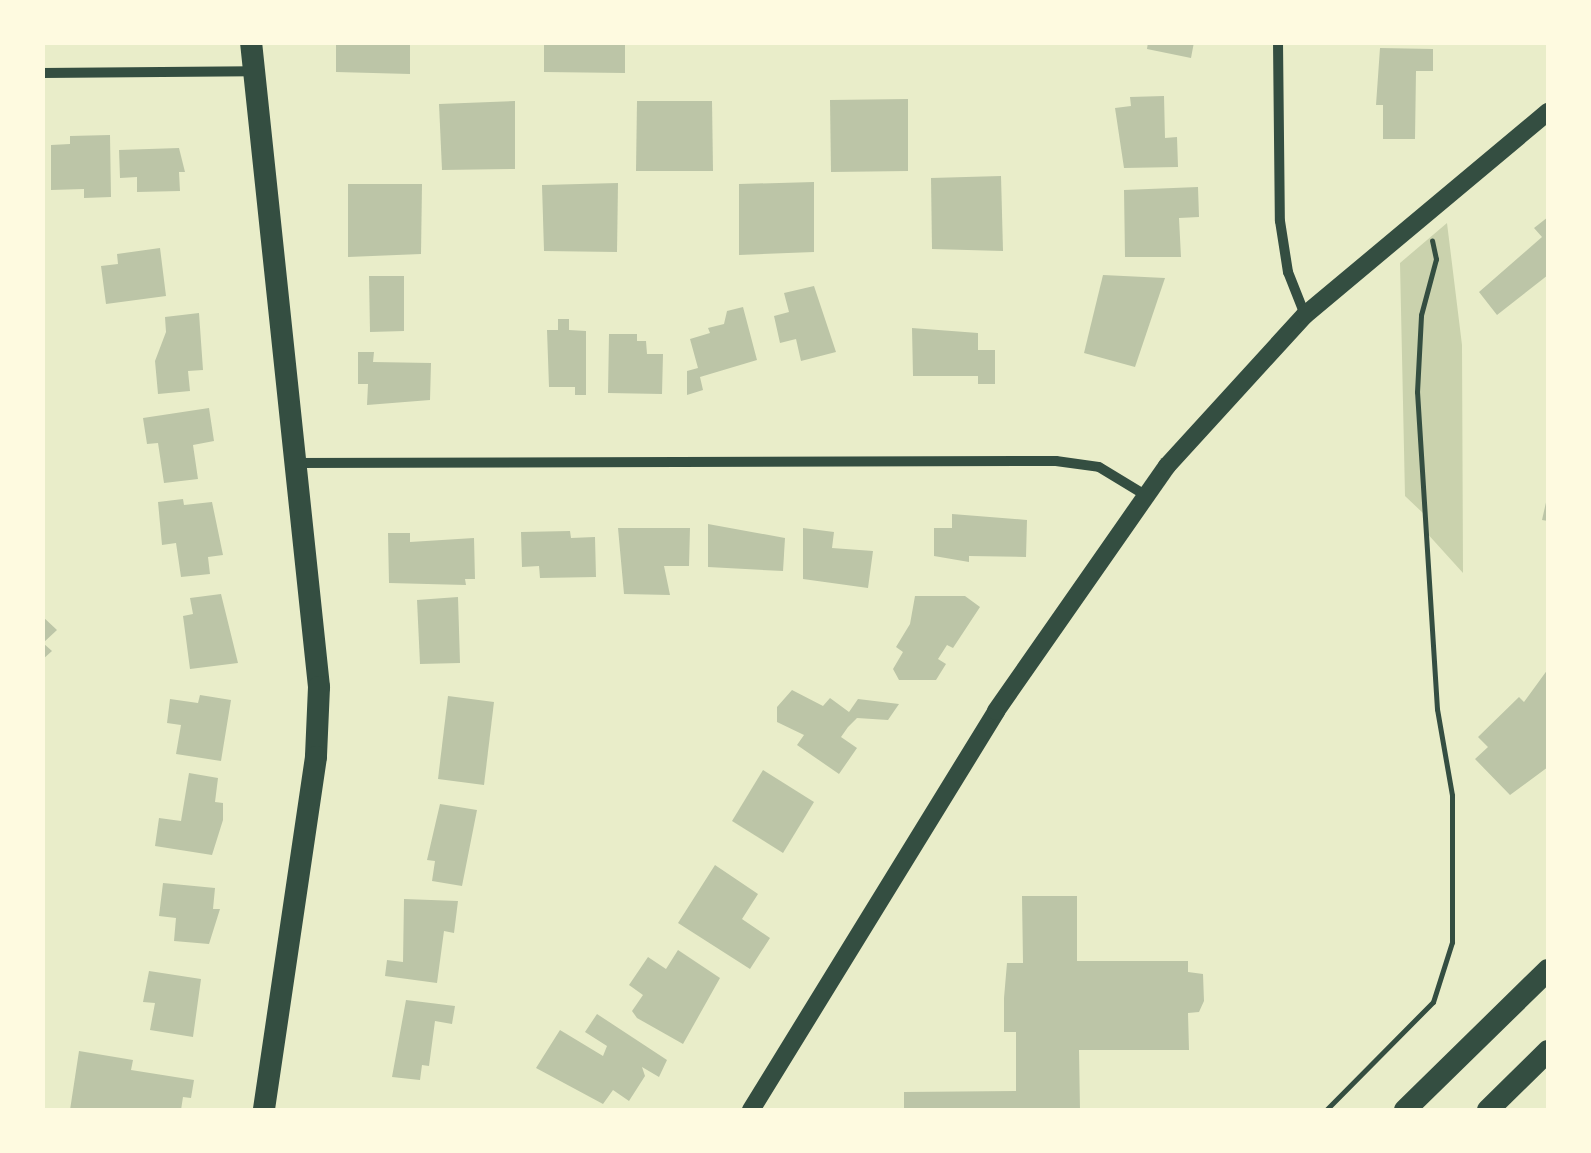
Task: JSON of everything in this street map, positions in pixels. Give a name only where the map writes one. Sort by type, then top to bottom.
[{"type":"main road","points":[[251,42],[292,463],[314,639],[318,729],[264,1110]]},
{"type":"main road","points":[[1405,1110],[1548,970]]},
{"type":"main road","points":[[1488,1110],[1548,1051]]},
{"type":"street","points":[[1278,42],[1280,220],[1288,272],[1305,314]]},
{"type":"street","points":[[42,73],[252,71]]},
{"type":"street","points":[[751,1110],[996,711],[1145,494],[1305,314],[1548,112]]},
{"type":"street","points":[[292,463],[1056,461],[1099,467],[1145,494]]},
{"type":"path","points":[[1326,1110],[1433,1002],[1452,942],[1452,796],[1436,709],[1416,392],[1421,314],[1436,259],[1430,236],[1416,218]]},
{"type":"green space","points":[[1447,223],[1462,345],[1463,573],[1425,531],[1424,514],[1405,496],[1400,263]]},
{"type":"building","points":[[336,42],[410,42],[410,74],[336,72]]},
{"type":"building","points":[[544,42],[625,42],[625,73],[544,72]]},
{"type":"building","points":[[1148,42],[1194,42],[1191,58],[1147,49]]},
{"type":"building","points":[[1380,48],[1433,49],[1433,71],[1416,71],[1415,139],[1383,139],[1383,105],[1376,105]]},
{"type":"building","points":[[1164,96],[1165,138],[1177,137],[1178,167],[1124,168],[1115,108],[1131,106],[1130,97]]},
{"type":"building","points":[[908,99],[908,171],[831,172],[830,100]]},
{"type":"building","points":[[515,101],[515,169],[442,170],[439,104]]},
{"type":"building","points":[[637,101],[712,101],[713,171],[636,171]]},
{"type":"building","points":[[110,135],[111,197],[84,198],[84,189],[51,190],[51,145],[70,144],[70,136]]},
{"type":"building","points":[[179,148],[185,172],[179,172],[180,191],[137,192],[137,177],[120,178],[119,150]]},
{"type":"building","points":[[1001,176],[1003,251],[932,249],[931,178]]},
{"type":"building","points":[[814,182],[814,252],[739,255],[739,184]]},
{"type":"building","points":[[618,183],[617,252],[544,251],[542,185]]},
{"type":"building","points":[[348,184],[422,184],[421,254],[348,257]]},
{"type":"building","points":[[1198,187],[1199,217],[1179,218],[1181,257],[1125,257],[1124,190]]},
{"type":"building","points":[[1548,217],[1548,275],[1497,315],[1479,292],[1542,237],[1534,228]]},
{"type":"building","points":[[160,248],[166,296],[106,304],[101,266],[118,264],[117,254]]},
{"type":"building","points":[[1103,275],[1165,278],[1135,367],[1084,353]]},
{"type":"building","points":[[369,276],[404,276],[404,331],[370,332]]},
{"type":"building","points":[[814,286],[836,352],[801,361],[796,339],[780,343],[774,316],[789,312],[784,293]]},
{"type":"building","points":[[743,307],[757,360],[700,377],[703,390],[687,395],[687,371],[698,368],[690,339],[710,333],[708,328],[724,324],[727,311]]},
{"type":"building","points":[[199,313],[203,370],[188,371],[190,391],[158,394],[155,361],[166,332],[165,317]]},
{"type":"building","points":[[558,319],[569,319],[569,330],[586,331],[586,395],[575,395],[575,387],[549,387],[547,330],[558,330]]},
{"type":"building","points":[[912,328],[978,333],[978,350],[995,350],[995,384],[978,384],[978,376],[913,376]]},
{"type":"building","points":[[609,334],[637,334],[637,341],[646,341],[647,354],[663,354],[662,394],[608,393]]},
{"type":"building","points":[[358,352],[374,352],[373,362],[431,363],[430,400],[367,405],[368,384],[358,384]]},
{"type":"building","points":[[209,408],[214,441],[193,445],[198,479],[164,483],[158,443],[147,444],[143,418]]},
{"type":"building","points":[[1548,498],[1548,521],[1542,520]]},
{"type":"building","points":[[183,499],[184,505],[212,502],[223,555],[208,557],[210,574],[181,577],[176,543],[162,545],[158,502]]},
{"type":"building","points":[[952,514],[1027,520],[1026,557],[969,556],[969,562],[934,556],[934,528],[952,528]]},
{"type":"building","points":[[708,524],[785,538],[783,571],[708,567]]},
{"type":"building","points":[[618,528],[690,528],[689,566],[664,566],[670,595],[624,594]]},
{"type":"building","points":[[803,528],[834,532],[832,548],[873,551],[868,588],[803,579]]},
{"type":"building","points":[[570,531],[571,538],[595,537],[596,577],[540,578],[539,566],[522,567],[521,532]]},
{"type":"building","points":[[388,533],[410,533],[410,542],[474,538],[475,579],[465,579],[466,585],[389,583]]},
{"type":"building","points":[[221,594],[238,663],[190,669],[183,616],[193,614],[190,598]]},
{"type":"building","points":[[915,596],[965,596],[980,607],[953,648],[947,645],[938,659],[946,664],[936,680],[899,680],[893,669],[903,652],[896,647],[910,624]]},
{"type":"building","points":[[458,597],[460,663],[420,664],[417,600]]},
{"type":"building","points":[[42,616],[57,630],[43,643],[52,651],[42,660]]},
{"type":"building","points":[[1548,669],[1548,767],[1510,795],[1475,759],[1488,747],[1478,737],[1519,697],[1524,702]]},
{"type":"building","points":[[792,690],[823,706],[830,698],[849,712],[858,699],[899,704],[888,720],[857,718],[848,727],[841,737],[857,748],[839,774],[797,745],[804,735],[777,722],[777,707]]},
{"type":"building","points":[[200,695],[231,700],[221,761],[176,754],[181,725],[167,723],[170,699],[198,703]]},
{"type":"building","points":[[448,696],[494,702],[484,785],[438,779]]},
{"type":"building","points":[[763,770],[814,802],[783,853],[732,821]]},
{"type":"building","points":[[189,773],[218,778],[215,802],[223,803],[223,820],[212,855],[155,846],[159,818],[181,821]]},
{"type":"building","points":[[440,804],[477,810],[462,886],[432,881],[435,861],[427,860]]},
{"type":"building","points":[[715,865],[758,894],[742,919],[770,938],[750,969],[678,923]]},
{"type":"building","points":[[163,883],[215,888],[213,909],[220,909],[209,944],[174,941],[176,918],[159,916]]},
{"type":"building","points":[[1022,896],[1077,896],[1077,961],[1188,961],[1188,972],[1203,974],[1204,1001],[1199,1012],[1188,1013],[1189,1050],[1079,1050],[1080,1110],[904,1110],[904,1092],[1016,1091],[1016,1032],[1004,1032],[1004,998],[1007,963],[1023,963]]},
{"type":"building","points":[[404,899],[458,901],[454,933],[444,931],[437,983],[385,976],[387,960],[403,962]]},
{"type":"building","points":[[678,950],[720,978],[683,1044],[637,1018],[632,1011],[643,995],[629,985],[648,957],[666,969]]},
{"type":"building","points":[[149,971],[201,979],[193,1037],[150,1030],[155,1003],[143,1002]]},
{"type":"building","points":[[406,1000],[455,1006],[452,1024],[435,1021],[429,1066],[422,1065],[420,1080],[392,1077]]},
{"type":"building","points":[[597,1014],[667,1060],[659,1077],[642,1067],[645,1076],[629,1101],[613,1090],[603,1104],[536,1068],[560,1030],[603,1056],[607,1046],[585,1032]]},
{"type":"building","points":[[79,1051],[133,1060],[131,1070],[194,1080],[191,1098],[183,1097],[181,1110],[70,1110]]}]
